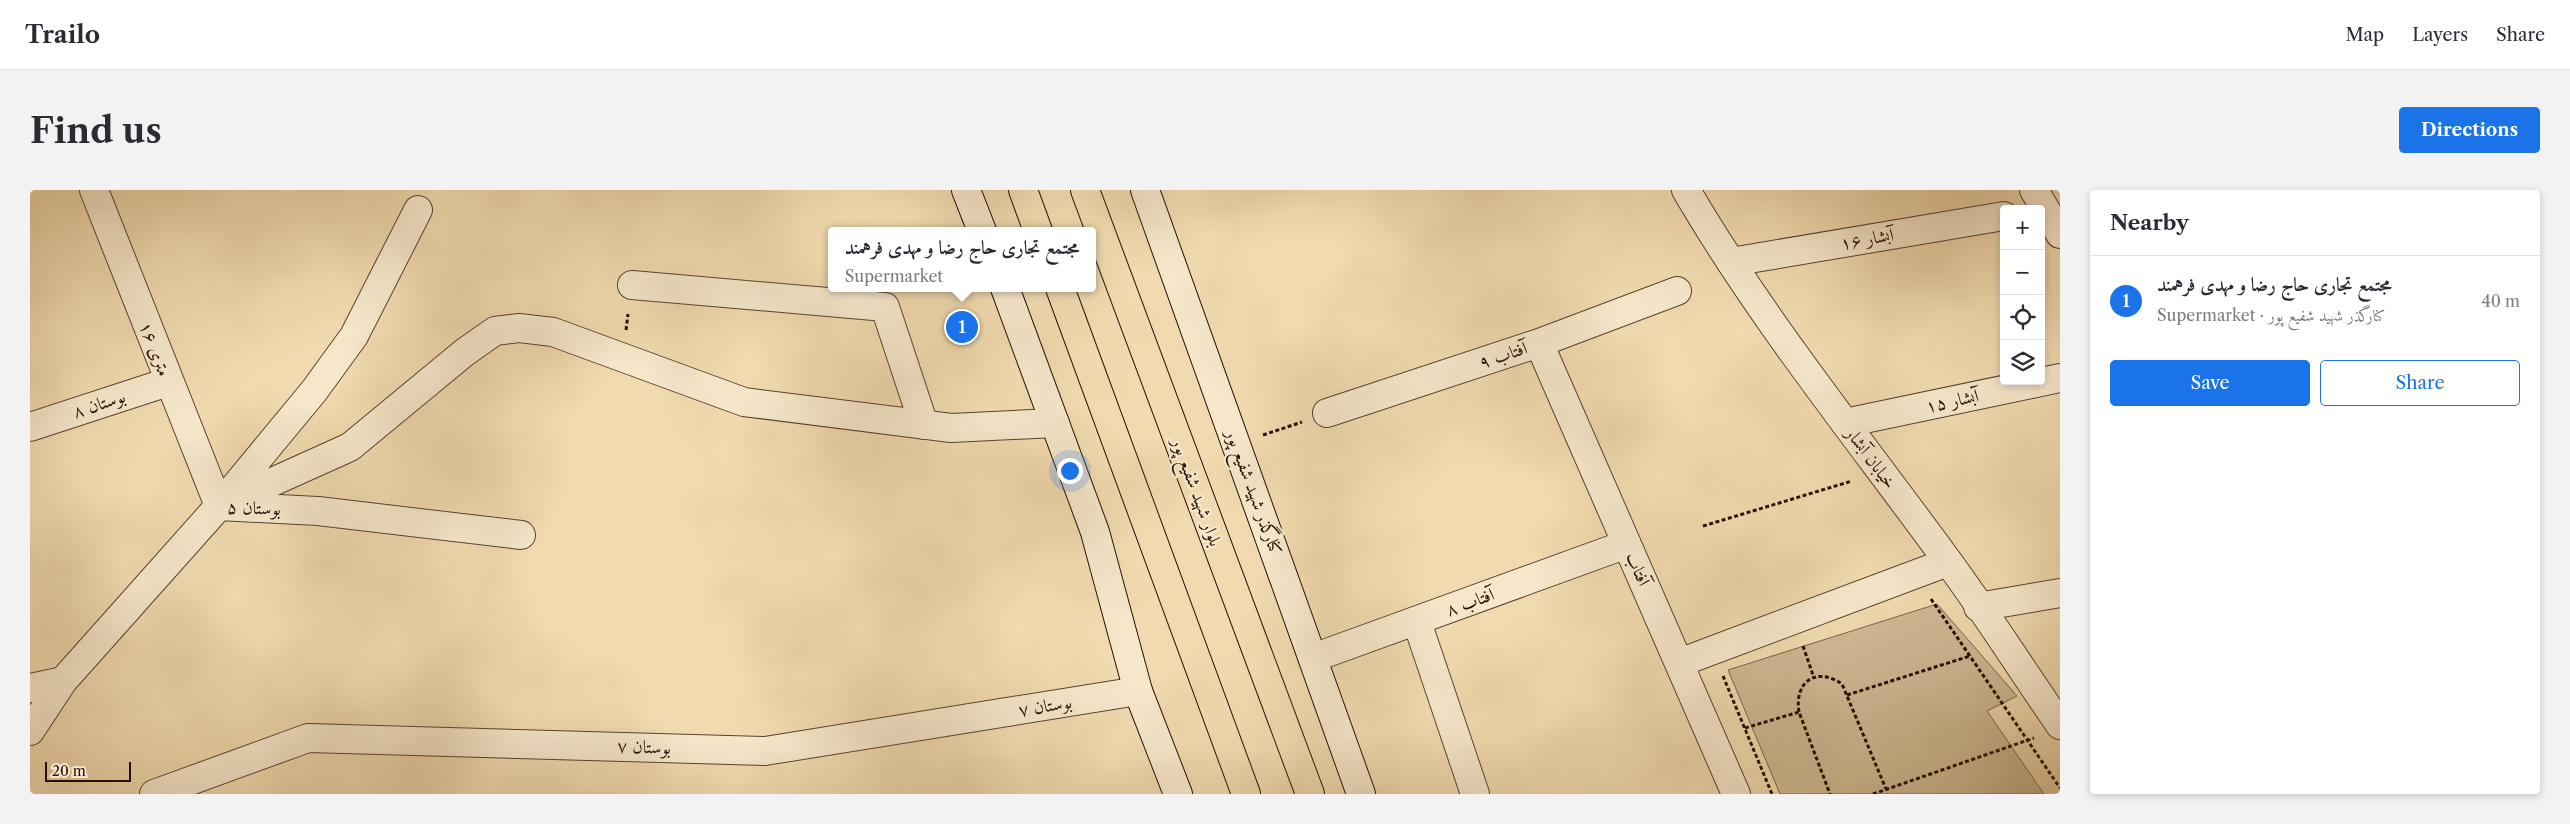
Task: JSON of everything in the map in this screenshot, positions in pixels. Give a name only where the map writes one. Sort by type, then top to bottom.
[{"type":"main road","points":[[1023,190],[1037,227]]},
{"type":"main road","name":"بلوار شهید شفیع پور","points":[[1085,190],[1310,794]]},
{"type":"main road","points":[[1061,292],[1246,794]]},
{"type":"street","name":"۱۶ متری","points":[[94,190],[168,382],[219,506]]},
{"type":"street","points":[[966,190],[980,227]]},
{"type":"street","name":"کنارگذر شهید شفیع پور","points":[[1145,190],[1361,794]]},
{"type":"street","name":"خیابان آبشار","points":[[1686,190],[1731,262],[1845,423],[1948,562],[2060,725]]},
{"type":"street","points":[[2040,203],[2060,234]]},
{"type":"street","points":[[219,506],[314,391],[354,336],[418,210]]},
{"type":"street","name":"آبشار ۱۶","points":[[1731,262],[2000,217]]},
{"type":"street","points":[[632,285],[885,307],[924,425]]},
{"type":"street","name":"آفتاب ۹","points":[[1327,413],[1539,343],[1677,290]]},
{"type":"street","points":[[1006,292],[1096,532],[1138,691],[1178,794]]},
{"type":"street","points":[[219,506],[350,446],[464,352],[495,331],[519,328],[552,332],[744,402],[951,428],[1055,423]]},
{"type":"street","name":"آفتاب","points":[[1539,343],[1736,794]]},
{"type":"street","name":"آبشار ۱۵","points":[[1845,423],[2060,378]]},
{"type":"street","name":"بوستان ۸","points":[[30,427],[168,382]]},
{"type":"street","name":"بوستان ۵","points":[[30,731],[63,681],[219,506],[318,511],[521,535]]},
{"type":"street","name":"آفتاب ۸","points":[[1313,658],[1417,622],[1627,544]]},
{"type":"street","points":[[1679,663],[1948,562]]},
{"type":"street","points":[[1978,607],[2060,593]]},
{"type":"street","points":[[1417,622],[1475,794]]},
{"type":"street","points":[[30,688],[63,681]]},
{"type":"street","name":"بوستان ۷","points":[[154,794],[308,738],[765,750],[1138,691]]},
{"type":"path","points":[[622,358],[632,285]]},
{"type":"path","points":[[1236,444],[1327,413]]},
{"type":"path","points":[[1703,526],[1881,472]]},
{"type":"path","points":[[1927,593],[2060,788]]},
{"type":"path","points":[[1800,639],[1814,678]]},
{"type":"path","points":[[1847,695],[1970,656]]},
{"type":"path","points":[[1720,668],[1772,794]]},
{"type":"path","points":[[1830,794],[1799,712],[1797,700],[1800,688],[1820,676],[1832,678],[1842,684],[1886,790]]},
{"type":"path","points":[[1745,728],[1799,712]]},
{"type":"path","points":[[1873,794],[2035,737]]},
{"type":"shaded area","points":[[1937,604],[2017,696],[1987,711],[2044,794],[1780,794],[1728,670]]},
{"type":"place","name":"مجتمع تجاری حاج رضا و مهدی فرهمند","points":[[962,327]]}]
